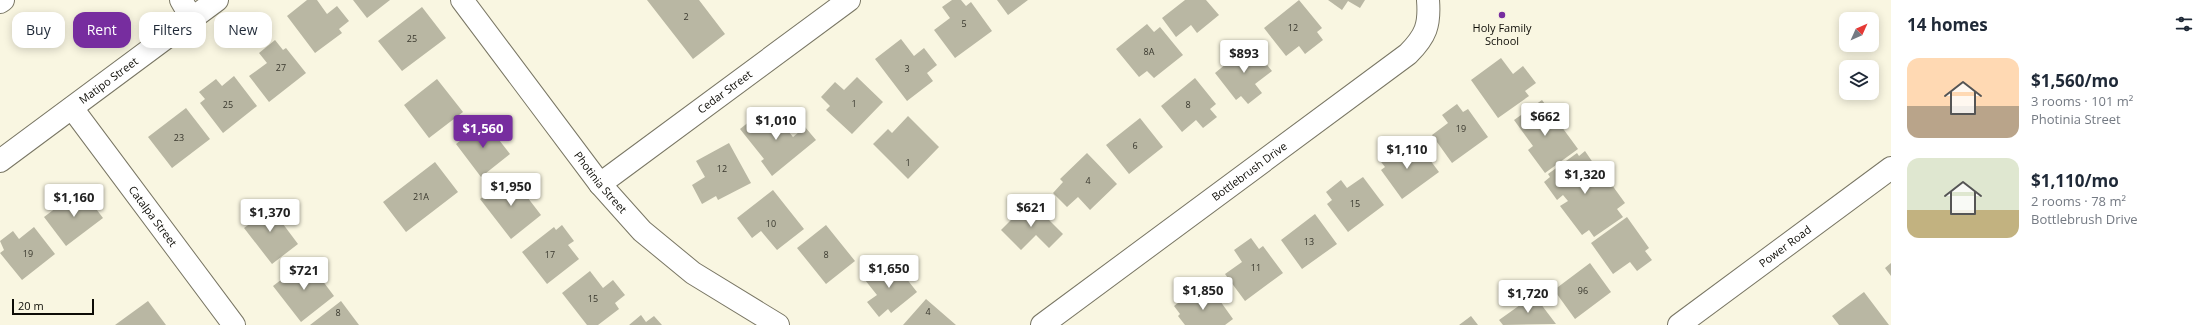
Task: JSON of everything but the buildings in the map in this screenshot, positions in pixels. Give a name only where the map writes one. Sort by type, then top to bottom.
[{"type":"street","points":[[181,0],[188,12]]},
{"type":"street","name":"Matipo Street","points":[[201,12],[217,0]]},
{"type":"street","name":"Photinia Street","points":[[462,0],[600,184],[642,231],[668,253],[725,294],[778,325]]},
{"type":"street","name":"Cedar Street","points":[[600,184],[849,0]]},
{"type":"street","name":"Bottlebrush Drive","points":[[1042,325],[1408,54],[1424,34],[1428,23],[1428,0]]},
{"type":"street","name":"Matipo Street","points":[[0,161],[153,48]]},
{"type":"street","name":"Catalpa Street","points":[[72,108],[234,325]]},
{"type":"street","name":"Power Road","points":[[1679,325],[1891,168]]},
{"type":"place","name":"Holy Family School","points":[[1502,15]]}]
